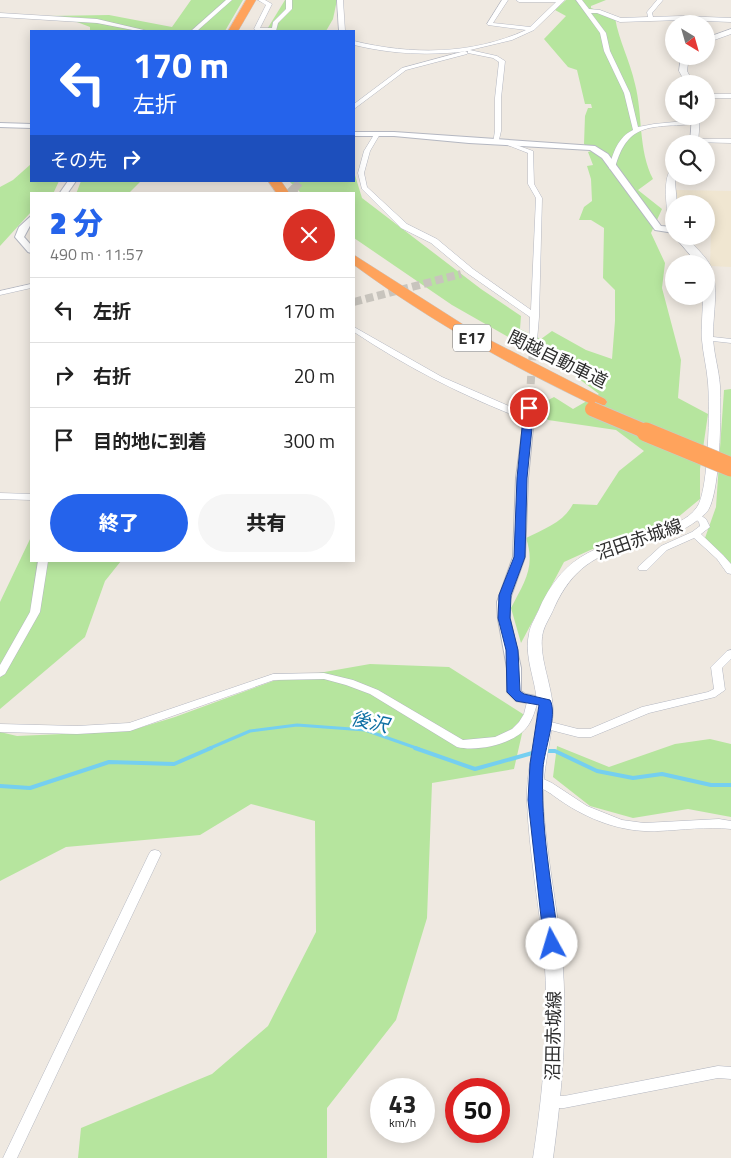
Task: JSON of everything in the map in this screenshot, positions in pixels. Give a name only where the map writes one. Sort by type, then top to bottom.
[{"type":"highway","points":[[234,30],[251,0]]},
{"type":"highway","points":[[244,30],[263,0]]},
{"type":"highway","points":[[263,182],[270,192]]},
{"type":"highway","points":[[275,182],[282,192]]},
{"type":"highway","name":"関越自動車道","points":[[355,260],[440,319],[596,405],[731,457]]},
{"type":"highway","name":"関越自動車道","points":[[355,271],[422,319],[463,343],[731,467]]},
{"type":"main road","points":[[715,38],[730,33]]},
{"type":"main road","name":"沼田赤城線","points":[[687,245],[696,255]]},
{"type":"main road","name":"沼田赤城線","points":[[543,1158],[551,1102],[554,1056],[553,958],[535,800],[536,772],[542,729],[535,646],[536,632],[563,579],[574,566],[597,552],[670,530],[697,516],[708,498],[714,426],[714,383],[707,338],[708,305]]},
{"type":"street","points":[[195,30],[229,0]]},
{"type":"street","points":[[261,30],[257,27],[269,4],[263,0]]},
{"type":"street","points":[[274,30],[274,23],[289,10],[288,0]]},
{"type":"street","points":[[340,0],[342,30]]},
{"type":"street","points":[[505,0],[490,24],[532,29]]},
{"type":"street","points":[[519,0],[561,1]]},
{"type":"street","points":[[579,0],[603,33],[607,51],[627,93],[636,130]]},
{"type":"street","points":[[652,18],[649,13],[660,0]]},
{"type":"street","points":[[355,107],[404,69],[452,58],[532,29],[561,1]]},
{"type":"street","points":[[587,11],[598,11],[620,20],[652,18],[731,20]]},
{"type":"street","points":[[0,15],[97,20],[141,30]]},
{"type":"street","points":[[355,44],[396,50],[468,51],[502,60],[496,143]]},
{"type":"street","points":[[715,96],[731,96]]},
{"type":"street","points":[[0,125],[30,126]]},
{"type":"street","points":[[612,168],[615,153],[620,142],[629,133],[665,125]]},
{"type":"street","points":[[355,134],[592,148],[605,156],[658,228],[665,228]]},
{"type":"street","points":[[377,134],[367,151],[361,173],[364,188],[404,226],[434,241],[470,272],[535,316]]},
{"type":"street","points":[[715,141],[731,141]]},
{"type":"street","points":[[508,144],[531,152],[531,184],[539,198],[533,350]]},
{"type":"street","points":[[30,220],[22,229],[19,237],[30,249]]},
{"type":"street","points":[[461,274],[470,272]]},
{"type":"street","points":[[0,293],[30,286]]},
{"type":"street","points":[[0,728],[77,730],[130,727],[274,677],[324,676],[349,682],[374,692],[461,744],[476,744],[500,740],[518,732],[539,702],[521,698],[514,692],[514,668],[504,618],[503,602],[519,557],[522,478],[529,413],[449,382],[380,346],[355,330]]},
{"type":"street","points":[[707,338],[731,341]]},
{"type":"street","points":[[0,496],[30,497]]},
{"type":"street","points":[[643,568],[664,548],[704,528],[704,521],[697,516]]},
{"type":"street","points":[[695,534],[720,557],[731,571]]},
{"type":"street","points":[[0,674],[35,612],[43,562]]},
{"type":"street","points":[[542,729],[591,733],[646,710],[711,695],[720,690],[716,667],[731,653]]},
{"type":"street","points":[[536,772],[546,783],[566,798],[595,815],[620,824],[661,826],[699,822],[731,825]]},
{"type":"street","points":[[10,1158],[155,854]]},
{"type":"street","points":[[551,1102],[564,1102],[718,1072],[731,1073]]},
{"type":"shaded area","points":[[676,190],[731,191],[731,267],[715,266],[715,255],[710,255],[711,245],[715,245],[715,195],[676,195]]},
{"type":"green space","points":[[191,0],[243,0],[226,30],[90,30],[90,27],[77,22],[53,19],[86,18],[47,16],[109,15],[172,27]]},
{"type":"green space","points":[[285,0],[337,0],[333,19],[327,30],[267,30]]},
{"type":"green space","points":[[566,0],[606,0],[591,6],[591,8],[615,18],[635,84],[645,156],[653,179],[638,190],[662,209],[651,233],[665,263],[662,288],[681,360],[678,398],[708,414],[700,469],[700,499],[677,518],[635,535],[608,542],[564,562],[521,643],[511,608],[524,583],[529,566],[529,548],[526,538],[559,520],[573,504],[597,505],[619,471],[644,451],[616,430],[548,420],[537,406],[554,397],[573,409],[599,394],[570,372],[452,305],[355,239],[355,192],[300,192],[290,182],[355,182],[355,175],[362,198],[481,289],[521,316],[520,329],[541,339],[552,331],[586,350],[612,359],[615,290],[603,278],[604,228],[591,220],[579,220],[584,207],[592,201],[591,179],[587,166],[593,165],[588,152],[591,151],[584,144],[585,116],[588,108],[592,108],[591,104],[585,104],[577,70],[568,67],[544,39],[566,16],[555,10]]},
{"type":"green space","points":[[30,165],[30,182],[59,182],[54,192],[30,192],[30,213],[0,246],[0,187],[13,180]]},
{"type":"green space","points":[[81,182],[140,182],[130,192],[77,192]]},
{"type":"green space","points":[[731,389],[731,564],[705,538],[716,507],[724,390]]},
{"type":"green space","points":[[30,539],[30,562],[120,562],[105,581],[85,637],[0,709],[0,602]]},
{"type":"green space","points":[[370,664],[449,667],[526,716],[514,769],[432,783],[427,918],[396,1020],[327,1108],[327,1158],[78,1158],[81,1128],[212,1074],[268,1026],[316,932],[315,821],[251,804],[200,835],[66,847],[0,881],[0,732],[17,736],[129,731],[175,717],[273,681]]},
{"type":"green space","points":[[710,739],[731,744],[731,817],[688,809],[633,818],[590,806],[553,777],[557,746],[609,767],[675,744]]},
{"type":"waterway","name":"後沢","points":[[208,749],[250,731],[297,725],[365,730],[419,749]]},
{"type":"waterway","name":"後沢","points":[[0,786],[30,788],[109,762],[174,764],[211,748]]},
{"type":"waterway","name":"後沢","points":[[415,748],[475,769],[536,752]]},
{"type":"waterway","name":"後沢","points":[[544,751],[555,751],[597,771],[633,778],[662,774],[711,785],[731,785]]},
{"type":"tunnel","points":[[294,189],[300,182]]},
{"type":"tunnel","points":[[291,192],[294,189]]},
{"type":"tunnel","points":[[355,302],[461,274]]},
{"type":"tunnel","points":[[529,408],[533,350]]},
{"type":"route","points":[[529,408],[522,478],[522,521],[518,565],[503,602],[504,618],[512,650],[514,692],[521,698],[545,702],[546,714],[537,764],[535,800],[552,944]]}]
